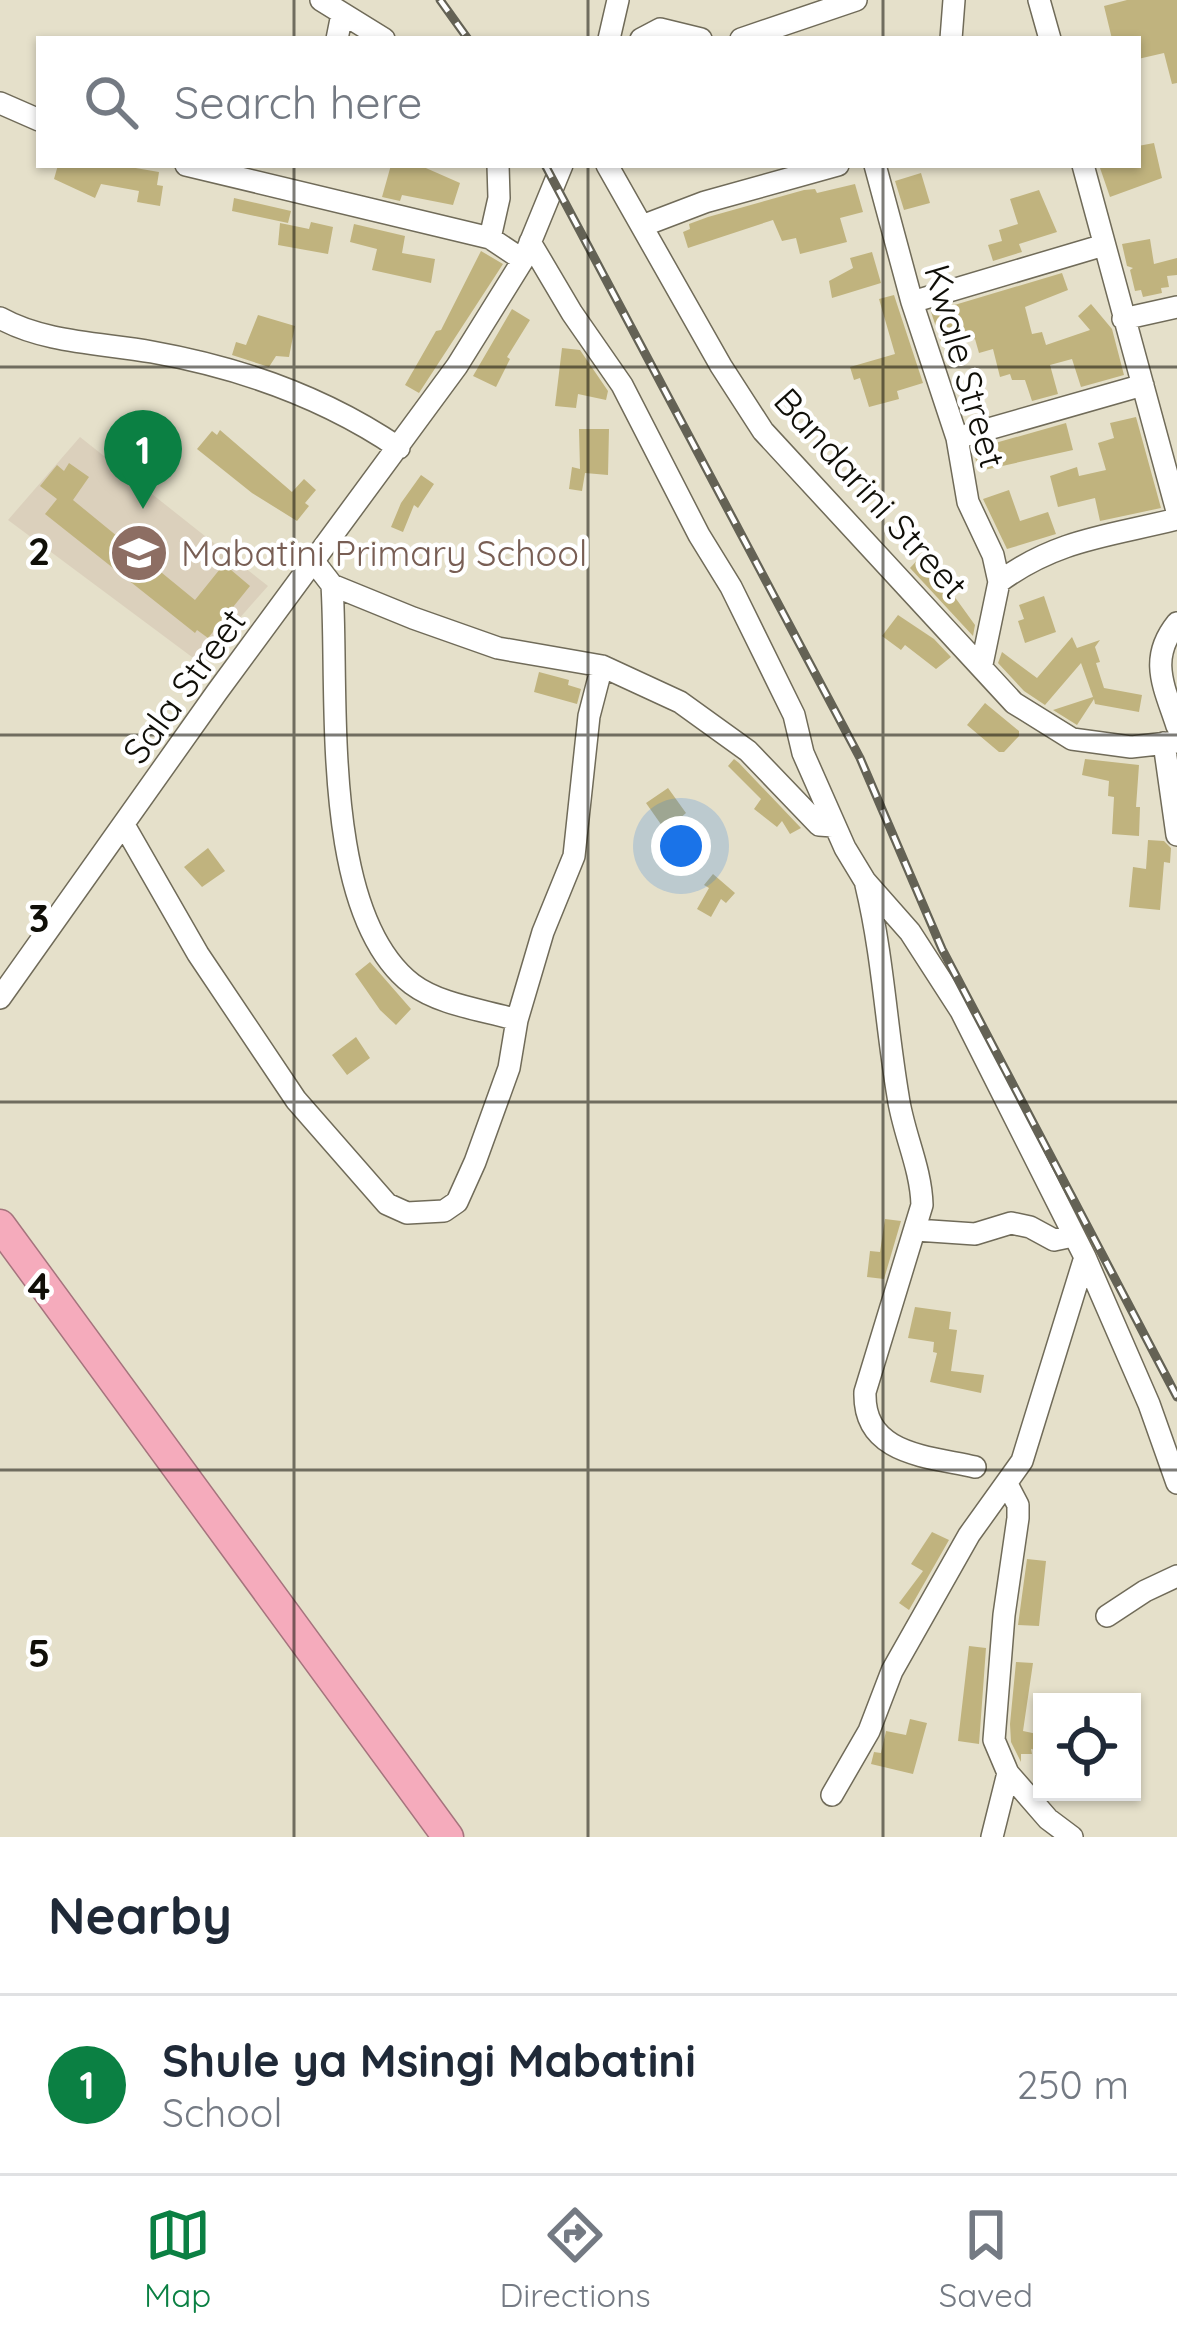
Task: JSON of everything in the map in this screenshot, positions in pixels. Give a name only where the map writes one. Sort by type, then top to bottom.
[{"type":"highway","points":[[0,1225],[448,1837]]},
{"type":"street","points":[[321,0],[379,36]]},
{"type":"street","points":[[610,36],[618,0]]},
{"type":"street","points":[[750,36],[856,0]]},
{"type":"street","points":[[951,36],[954,0]]},
{"type":"street","points":[[1040,0],[1049,36]]},
{"type":"street","points":[[338,36],[342,14]]},
{"type":"street","points":[[646,36],[660,29],[689,36]]},
{"type":"street","points":[[0,104],[36,119]]},
{"type":"street","points":[[205,168],[308,184],[526,251],[572,313],[622,386],[688,516],[731,587],[794,715],[803,753],[833,826],[865,881],[910,932],[961,1011],[1084,1257],[1149,1404],[1177,1483]]},
{"type":"street","points":[[490,238],[500,198],[498,168]]},
{"type":"street","name":"Sala Street","points":[[0,998],[458,366],[526,251],[561,168]]},
{"type":"street","name":"Bandarini Street","points":[[609,168],[763,431],[1014,703],[1072,739],[1131,747],[1172,737]]},
{"type":"street","points":[[642,226],[705,202],[827,168]]},
{"type":"street","name":"Kwale Street","points":[[876,168],[912,302],[957,439],[968,502],[993,555],[999,582]]},
{"type":"street","points":[[982,664],[999,582],[1046,551],[1177,515],[1084,168]]},
{"type":"street","points":[[912,302],[1104,245]]},
{"type":"street","points":[[1124,320],[1177,307]]},
{"type":"street","points":[[0,318],[39,333],[160,353],[265,380],[335,409],[399,448]]},
{"type":"street","points":[[957,439],[1144,385]]},
{"type":"street","points":[[315,562],[332,585],[498,648],[602,666],[680,702],[748,752],[819,825],[833,826]]},
{"type":"street","points":[[332,585],[343,837],[352,883],[378,942],[394,967],[412,983],[429,994],[517,1020]]},
{"type":"street","points":[[1177,622],[1159,657],[1172,737],[1177,835]]},
{"type":"street","points":[[124,825],[198,954],[296,1100],[397,1210],[416,1214],[445,1211],[458,1202],[509,1068],[517,1020],[543,932],[574,856],[589,716],[602,666]]},
{"type":"street","points":[[865,881],[880,943],[898,1100],[921,1185],[916,1230],[866,1392],[865,1414],[886,1442],[975,1467]]},
{"type":"street","points":[[916,1230],[975,1234],[1010,1223],[1054,1240],[1073,1236]]},
{"type":"street","points":[[832,1795],[869,1731],[892,1671],[969,1535],[1007,1484],[1030,1442],[1084,1257]]},
{"type":"street","points":[[1007,1484],[1018,1505],[1018,1518],[994,1740],[1008,1773],[1048,1819],[1072,1837]]},
{"type":"street","points":[[1107,1616],[1177,1576]]},
{"type":"street","points":[[992,1837],[1008,1773]]},
{"type":"shaded area","name":"Mabatini Primary School","points":[[80,437],[268,586],[200,663],[8,520]]},
{"type":"building","points":[[1127,0],[1177,0],[1177,83],[1172,84],[1164,53],[1141,58],[1141,36],[1111,36],[1104,6]]},
{"type":"building","points":[[1154,143],[1162,178],[1110,197],[1100,168],[1141,168],[1141,145]]},
{"type":"building","points":[[57,168],[159,172],[160,206],[137,202],[139,191],[101,184],[95,198],[54,179]]},
{"type":"building","points":[[390,168],[426,168],[460,183],[453,205],[402,195],[400,201],[382,197]]},
{"type":"building","points":[[921,173],[930,203],[904,210],[895,181]]},
{"type":"building","points":[[855,184],[863,212],[840,218],[847,242],[800,254],[796,238],[782,241],[773,220],[688,248],[683,232],[690,229],[689,224],[804,190],[817,193]]},
{"type":"building","points":[[1039,190],[1057,232],[1019,244],[1022,252],[993,261],[988,245],[1002,241],[999,230],[1018,224],[1010,199]]},
{"type":"building","points":[[234,198],[291,211],[288,223],[232,211]]},
{"type":"building","points":[[311,222],[333,227],[328,254],[278,245],[280,223],[309,229]]},
{"type":"building","points":[[354,224],[405,236],[402,253],[435,259],[431,283],[372,270],[377,249],[350,242]]},
{"type":"building","points":[[1150,239],[1154,264],[1177,258],[1177,275],[1167,276],[1169,287],[1161,288],[1162,293],[1143,297],[1141,290],[1135,291],[1133,268],[1127,266],[1122,244]]},
{"type":"building","points":[[481,251],[503,264],[419,393],[405,385],[436,331],[441,330]]},
{"type":"building","points":[[872,252],[881,283],[832,298],[829,281],[853,268],[850,258]]},
{"type":"building","points":[[1062,273],[1068,290],[1025,307],[1032,334],[1042,332],[1046,345],[1090,330],[1078,316],[1091,304],[1112,329],[1124,375],[1081,387],[1072,359],[1050,365],[1058,394],[1032,401],[1025,380],[1012,380],[1010,374],[1000,377],[993,349],[979,353],[975,339],[943,348],[931,312]]},
{"type":"building","points":[[894,295],[923,383],[897,391],[899,399],[869,407],[860,378],[854,380],[850,367],[895,354],[879,299]]},
{"type":"building","points":[[512,309],[530,320],[507,357],[496,387],[473,376]]},
{"type":"building","points":[[258,315],[295,326],[289,357],[276,356],[269,367],[232,355],[236,342],[246,345]]},
{"type":"building","points":[[562,348],[580,350],[608,391],[606,400],[578,394],[576,408],[555,406]]},
{"type":"building","points":[[1136,417],[1161,508],[1100,521],[1095,498],[1058,507],[1050,476],[1077,467],[1079,476],[1106,470],[1098,443],[1114,438],[1110,423]]},
{"type":"building","points":[[1066,423],[1073,450],[977,468],[974,449]]},
{"type":"building","points":[[579,429],[609,429],[608,475],[585,473],[582,491],[569,489],[572,467],[580,469]]},
{"type":"building","points":[[220,430],[292,492],[304,479],[316,490],[297,521],[197,449],[212,431],[217,435]]},
{"type":"building","points":[[69,463],[89,477],[73,500],[195,600],[224,564],[250,586],[208,638],[195,633],[45,514],[57,499],[40,486],[57,465],[64,471]]},
{"type":"building","points":[[421,475],[434,484],[418,508],[414,505],[403,532],[391,527],[401,503]]},
{"type":"building","points":[[1009,490],[1020,521],[1048,512],[1056,534],[1007,549],[983,499]]},
{"type":"building","points":[[923,554],[953,585],[949,589],[975,625],[973,636],[910,568]]},
{"type":"building","points":[[1044,596],[1056,632],[1025,643],[1019,605]]},
{"type":"building","points":[[898,615],[951,657],[936,669],[905,645],[901,650],[882,636]]},
{"type":"building","points":[[1072,637],[1077,648],[1100,640],[1095,647],[1100,662],[1096,663],[1104,688],[1142,695],[1139,712],[1095,704],[1094,699],[1077,725],[1053,710],[1093,697],[1081,663],[1045,705],[998,663],[1002,652],[1037,678]]},
{"type":"building","points":[[539,672],[569,680],[568,685],[581,689],[577,704],[534,692]]},
{"type":"building","points":[[985,703],[1019,731],[1004,752],[967,725]]},
{"type":"building","points":[[734,759],[801,828],[790,834],[782,821],[777,827],[754,809],[761,799],[728,766]]},
{"type":"building","points":[[1085,759],[1139,765],[1139,836],[1112,834],[1114,797],[1108,796],[1109,781],[1082,775]]},
{"type":"building","points":[[668,788],[686,813],[679,819],[682,823],[667,833],[646,803]]},
{"type":"building","points":[[1148,840],[1164,841],[1171,848],[1170,863],[1164,862],[1160,910],[1129,907],[1133,867],[1146,869]]},
{"type":"building","points":[[208,848],[225,871],[202,887],[184,867]]},
{"type":"building","points":[[713,874],[735,893],[726,903],[721,899],[711,917],[697,909],[709,888],[704,885]]},
{"type":"building","points":[[370,962],[411,1009],[396,1025],[355,974]]},
{"type":"building","points":[[356,1037],[370,1058],[347,1075],[332,1055]]},
{"type":"building","points":[[885,1219],[901,1221],[884,1279],[867,1277],[870,1251],[880,1252]]},
{"type":"building","points":[[915,1307],[951,1312],[949,1329],[957,1330],[951,1371],[984,1375],[981,1393],[930,1382],[937,1353],[934,1342],[908,1338]]},
{"type":"building","points":[[932,1532],[949,1540],[909,1610],[899,1603],[923,1571],[911,1564]]},
{"type":"building","points":[[1027,1559],[1046,1561],[1039,1626],[1018,1625]]},
{"type":"building","points":[[969,1646],[986,1648],[979,1744],[958,1741]]},
{"type":"building","points":[[1016,1662],[1033,1663],[1023,1731],[1033,1733],[1033,1749],[1032,1754],[1021,1754],[1021,1762],[1011,1742]]},
{"type":"building","points":[[910,1719],[927,1723],[913,1774],[871,1764],[874,1752],[881,1753],[886,1731],[906,1735]]},
{"type":"railway","points":[[440,0],[466,36]]},
{"type":"railway","points":[[547,168],[860,758],[942,949],[1177,1397]]},
{"type":"place","name":"Shule ya Msingi Mabatini","points":[[143,509]]},
{"type":"place","name":"Mabatini Primary School","points":[[139,553]]}]
